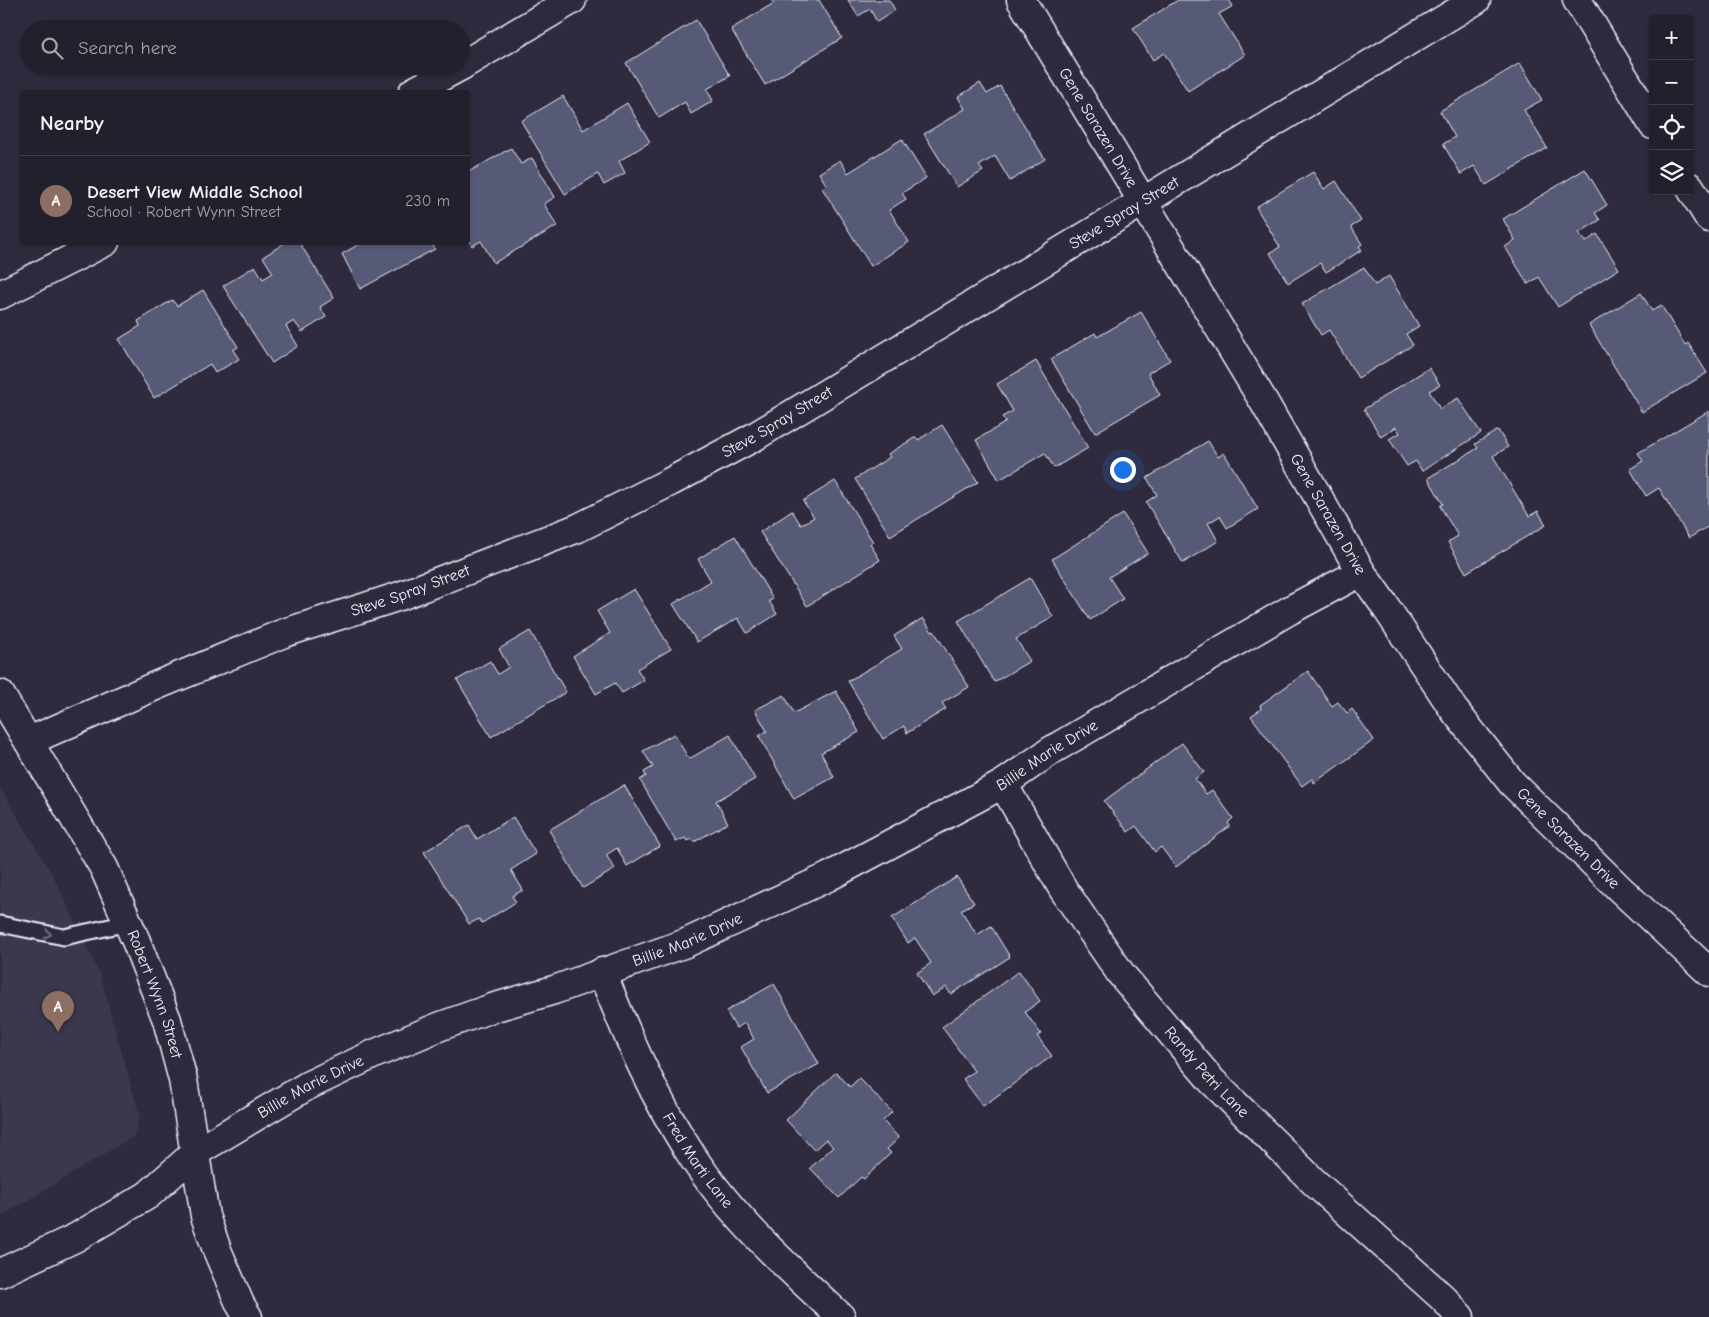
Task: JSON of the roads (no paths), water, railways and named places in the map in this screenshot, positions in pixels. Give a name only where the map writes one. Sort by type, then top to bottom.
[{"type":"street","points":[[470,61],[572,0]]},
{"type":"street","name":"Gene Sarazen Drive","points":[[1021,0],[1264,402],[1361,572],[1454,710],[1512,783],[1620,889],[1709,972]]},
{"type":"street","name":"Steve Spray Street","points":[[29,741],[284,633],[400,596],[578,528],[670,482],[754,437],[974,302],[1476,0]]},
{"type":"street","points":[[1577,0],[1649,118]]},
{"type":"street","points":[[417,90],[444,75]]},
{"type":"street","points":[[1694,194],[1709,218]]},
{"type":"street","points":[[0,296],[99,245]]},
{"type":"street","name":"Billie Marie Drive","points":[[0,1272],[75,1238],[148,1195],[196,1152],[307,1086],[374,1054],[458,1020],[554,990],[686,943],[828,877],[1003,784],[1052,750],[1290,610],[1361,572]]},
{"type":"street","name":"Robert Wynn Street","points":[[0,694],[104,868],[167,1020],[183,1080],[205,1216],[240,1304],[248,1317]]},
{"type":"street","name":"Randy Petri Lane","points":[[1003,784],[1063,889],[1121,974],[1212,1081],[1314,1182],[1444,1300],[1460,1317]]},
{"type":"street","name":"Fred Marti Lane","points":[[602,972],[641,1066],[693,1157],[724,1198],[775,1256],[840,1317]]},
{"type":"lane","points":[[0,924],[64,937],[128,923]]},
{"type":"place","name":"Desert View Middle School","points":[[58,1032]]}]
